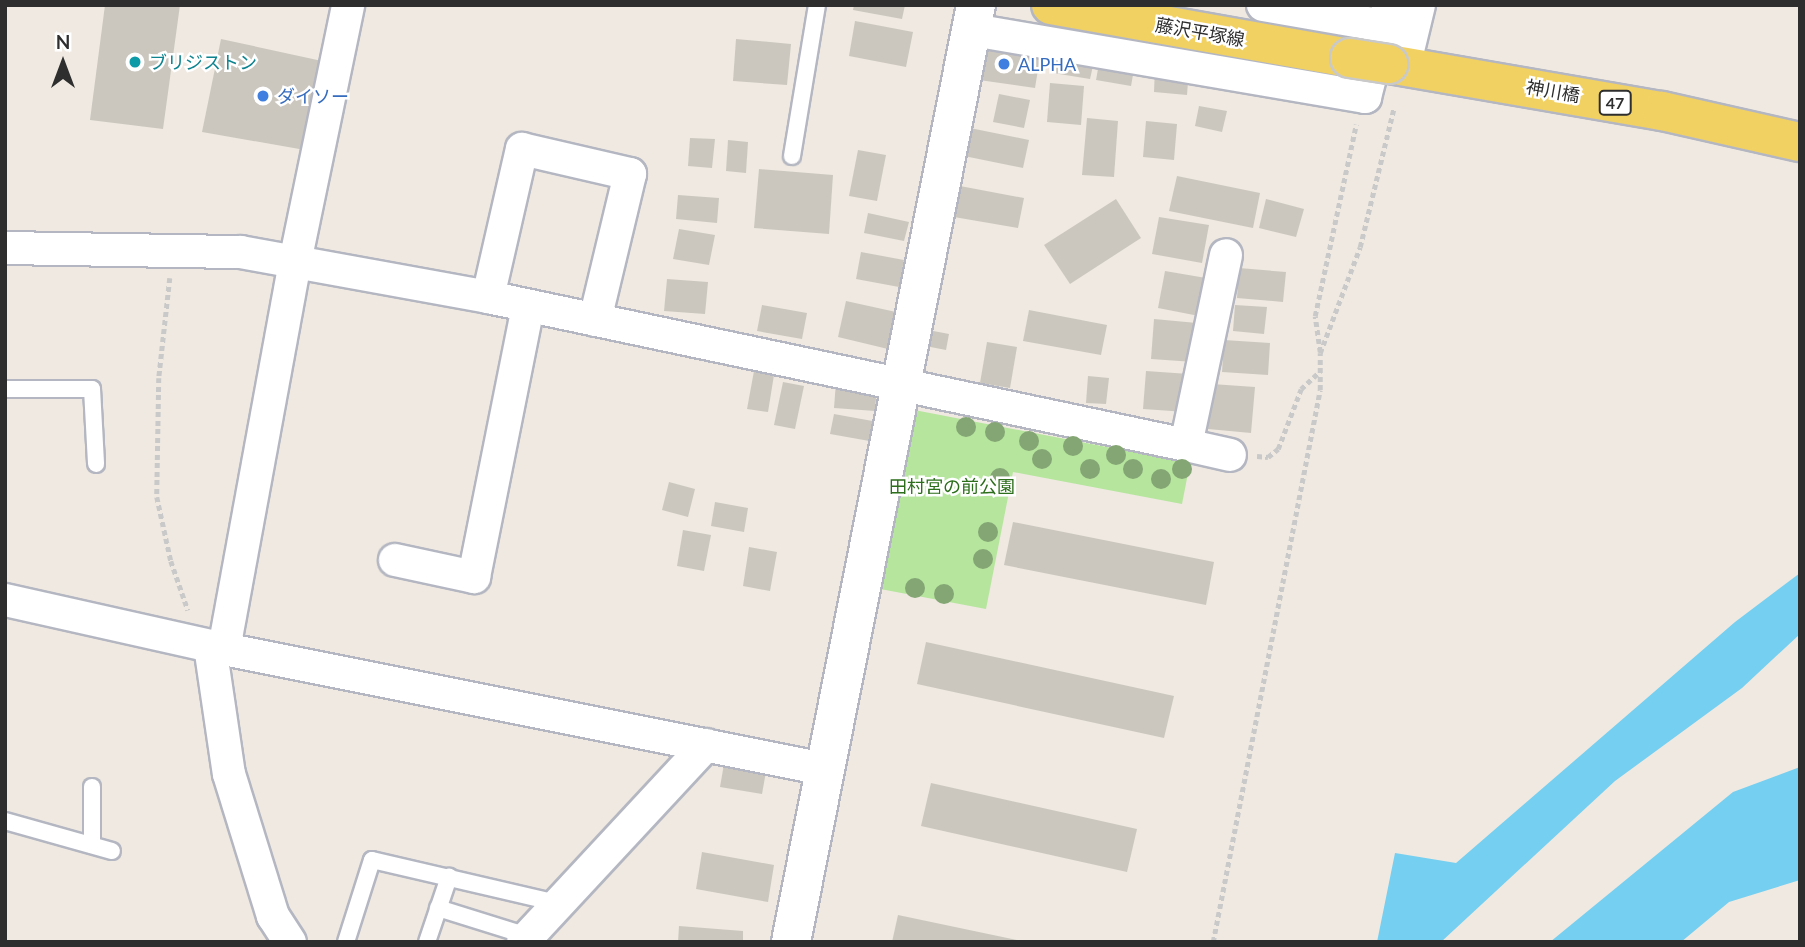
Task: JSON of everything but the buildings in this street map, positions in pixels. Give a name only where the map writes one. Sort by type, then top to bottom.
[{"type":"main road","name":"藤沢平塚線","points":[[1051,5],[1407,67]]},
{"type":"main road","name":"神川橋","points":[[1407,67],[1662,111],[1800,142]]},
{"type":"street","points":[[290,942],[273,916],[229,774],[211,647],[348,5]]},
{"type":"street","points":[[791,942],[974,17],[1364,97],[1386,16],[1263,5]]},
{"type":"street","points":[[1407,67],[1419,5]]},
{"type":"street","points":[[488,297],[522,149],[630,174],[595,320]]},
{"type":"street","points":[[5,248],[241,252],[488,297],[1230,455]]},
{"type":"street","points":[[1186,446],[1226,255]]},
{"type":"street","points":[[395,560],[474,577],[528,306]]},
{"type":"street","points":[[5,600],[211,647],[824,769]]},
{"type":"street","points":[[526,939],[706,746]]},
{"type":"lane","points":[[792,156],[817,5]]},
{"type":"lane","points":[[5,389],[92,389],[96,464]]},
{"type":"lane","points":[[92,787],[92,845]]},
{"type":"lane","points":[[5,821],[112,851]]},
{"type":"lane","points":[[346,942],[372,860],[557,903]]},
{"type":"lane","points":[[427,942],[449,877]]},
{"type":"lane","points":[[438,908],[526,939]]},
{"type":"path","points":[[1320,353],[1360,247],[1407,67]]},
{"type":"path","points":[[1213,942],[1320,390],[1320,353],[1315,316],[1346,157],[1364,97]]},
{"type":"path","points":[[173,249],[159,378],[157,497],[171,561],[211,647]]},
{"type":"path","points":[[1230,455],[1274,454],[1301,389],[1320,370]]},
{"type":"green space","name":"田村宮の前公園","points":[[909,409],[1190,463],[1182,504],[1013,472],[986,609],[875,588]]},
{"type":"water","points":[[1800,573],[1800,634],[1742,688],[1615,781],[1441,942],[1377,942],[1395,853],[1456,863],[1735,622]]},
{"type":"water","points":[[1800,767],[1800,880],[1729,902],[1681,942],[1550,942],[1733,792]]},
{"type":"place","name":"ブリジストン","points":[[135,62]]},
{"type":"place","name":"ALPHA","points":[[1004,64]]},
{"type":"place","name":"ダイソー","points":[[263,96]]}]
